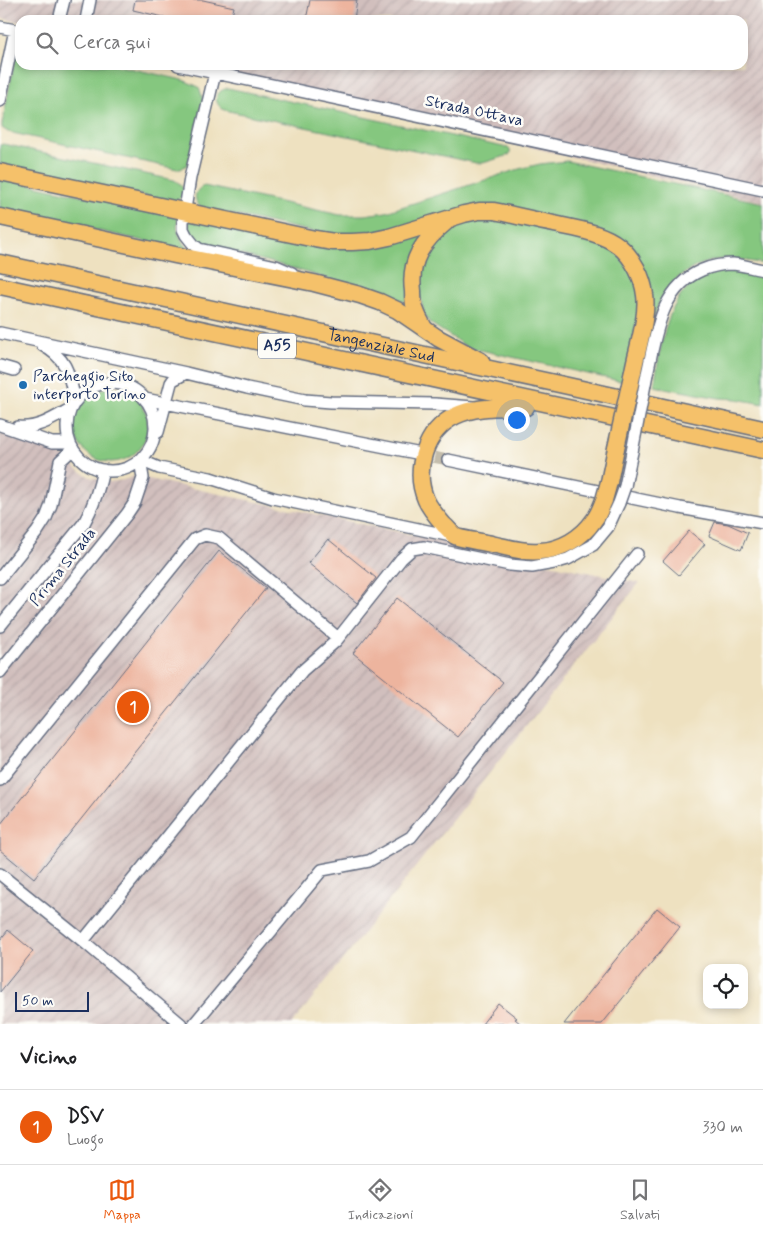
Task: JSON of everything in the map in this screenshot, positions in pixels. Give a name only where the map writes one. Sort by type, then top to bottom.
[{"type":"highway","points":[[0,172],[334,242],[370,241],[389,237],[479,211],[494,211],[595,234],[618,245],[626,253],[639,272],[645,296],[640,372],[612,502],[572,541],[540,552],[456,537],[427,503],[422,490],[420,467],[422,457],[431,438],[440,426],[453,416],[468,410],[484,407],[553,406]]},
{"type":"highway","points":[[0,217],[314,283],[360,295],[397,310],[438,338],[501,372]]},
{"type":"highway","points":[[424,328],[415,309],[412,284],[415,260],[421,247],[434,232],[450,219]]},
{"type":"highway","name":"Tangenziale Sud","points":[[0,263],[763,429]]},
{"type":"highway","name":"Tangenziale Sud","points":[[0,286],[763,450]]},
{"type":"street","points":[[60,15],[64,0]]},
{"type":"street","points":[[87,15],[90,0]]},
{"type":"street","points":[[0,27],[15,30]]},
{"type":"street","points":[[0,101],[15,43]]},
{"type":"street","name":"Strada Ottava","points":[[201,70],[763,190]]},
{"type":"street","points":[[215,73],[190,178],[183,228],[189,240],[199,249],[276,266],[314,283]]},
{"type":"street","points":[[640,372],[666,303],[685,279],[696,272],[716,265],[736,265],[763,270]]},
{"type":"street","points":[[0,333],[305,400],[484,407]]},
{"type":"street","points":[[31,339],[52,350],[66,366],[73,405]]},
{"type":"street","points":[[0,366],[14,370]]},
{"type":"street","points":[[145,458],[154,436],[155,421],[150,406],[135,390],[123,384],[110,382],[96,385],[84,391],[73,405],[67,420],[67,432],[71,446],[78,456],[85,462],[103,470],[113,471],[122,469],[132,466],[145,458],[159,431],[171,383],[186,373]]},
{"type":"street","points":[[145,399],[416,453]]},
{"type":"street","points":[[3,426],[29,428],[50,421],[73,405]]},
{"type":"street","points":[[3,426],[52,443],[71,446]]},
{"type":"street","points":[[0,578],[46,518],[51,505],[60,461],[71,446]]},
{"type":"street","points":[[145,458],[159,468],[210,478],[273,498],[456,537]]},
{"type":"street","name":"Prima Strada","points":[[0,672],[128,514],[135,502],[143,478],[145,458]]},
{"type":"street","points":[[448,460],[680,508],[763,523]]},
{"type":"street","name":"Prima Strada","points":[[0,626],[84,522],[92,508],[103,470]]},
{"type":"street","points":[[84,941],[302,671],[338,638],[401,559],[412,549],[424,547],[510,565],[532,567],[554,564],[593,546],[608,527],[612,502]]},
{"type":"street","points":[[0,780],[195,539],[205,535],[219,538],[338,638]]},
{"type":"street","points":[[194,1024],[322,870],[369,862],[411,837],[637,554]]},
{"type":"street","points":[[0,874],[84,941],[181,1024]]},
{"type":"shaded area","points":[[0,0],[763,0],[763,202],[221,74],[213,70],[748,70],[748,15],[15,15],[15,21],[0,18]]},
{"type":"shaded area","points":[[0,434],[44,443],[52,452],[67,458],[77,469],[90,477],[110,482],[135,476],[639,583],[292,1024],[0,1024]]},
{"type":"green space","points":[[15,59],[15,70],[138,70],[183,80],[199,87],[203,99],[188,164],[181,169],[8,132],[2,128]]},
{"type":"green space","points":[[228,88],[508,148],[510,153],[509,155],[483,163],[476,163],[224,110],[218,104],[217,97],[220,92]]},
{"type":"green space","points":[[3,144],[174,180],[183,188],[183,194],[174,202],[4,166],[0,164],[0,145]]},
{"type":"green space","points":[[567,161],[763,203],[763,264],[739,259],[725,259],[704,263],[694,268],[685,273],[668,288],[661,299],[653,319],[651,318],[638,259],[497,205],[358,236],[319,233],[202,208],[196,199],[196,193],[204,186],[340,215],[364,215],[386,212],[519,169]]},
{"type":"green space","points":[[0,178],[178,216],[178,233],[187,247],[185,250],[0,209]]},
{"type":"green space","points":[[485,216],[593,238],[610,246],[628,266],[638,289],[639,311],[624,382],[467,347],[430,323],[425,316],[417,285],[425,253],[454,224]]},
{"type":"green space","points":[[189,218],[314,245],[425,232],[407,302],[278,264],[199,244],[191,232]]},
{"type":"green space","points":[[729,271],[763,276],[763,404],[654,386],[666,325],[680,297],[690,286],[703,277]]},
{"type":"green space","points":[[111,388],[132,394],[142,404],[148,425],[142,446],[132,456],[111,462],[90,456],[80,446],[74,425],[80,404],[90,394]]},
{"type":"building","points":[[135,0],[203,0],[234,7],[232,15],[154,15],[133,10]]},
{"type":"building","points":[[310,0],[357,0],[355,15],[307,15]]},
{"type":"building","points":[[715,522],[728,524],[748,533],[741,550],[709,536]]},
{"type":"building","points":[[689,531],[705,544],[679,575],[663,561]]},
{"type":"building","points":[[328,539],[376,578],[357,603],[308,563]]},
{"type":"building","points":[[219,551],[266,588],[34,878],[0,850],[0,825]]},
{"type":"building","points":[[397,598],[503,682],[458,737],[353,653]]},
{"type":"building","points":[[657,908],[680,927],[602,1024],[564,1024]]},
{"type":"building","points":[[8,930],[33,951],[0,992],[0,940]]},
{"type":"building","points":[[498,1003],[517,1018],[515,1019],[521,1024],[482,1024]]},
{"type":"tunnel","points":[[418,454],[448,460]]},
{"type":"place","name":"Parcheggio Sito interporto Torino","points":[[23,385]]},
{"type":"place","name":"DSV","points":[[133,707]]}]
